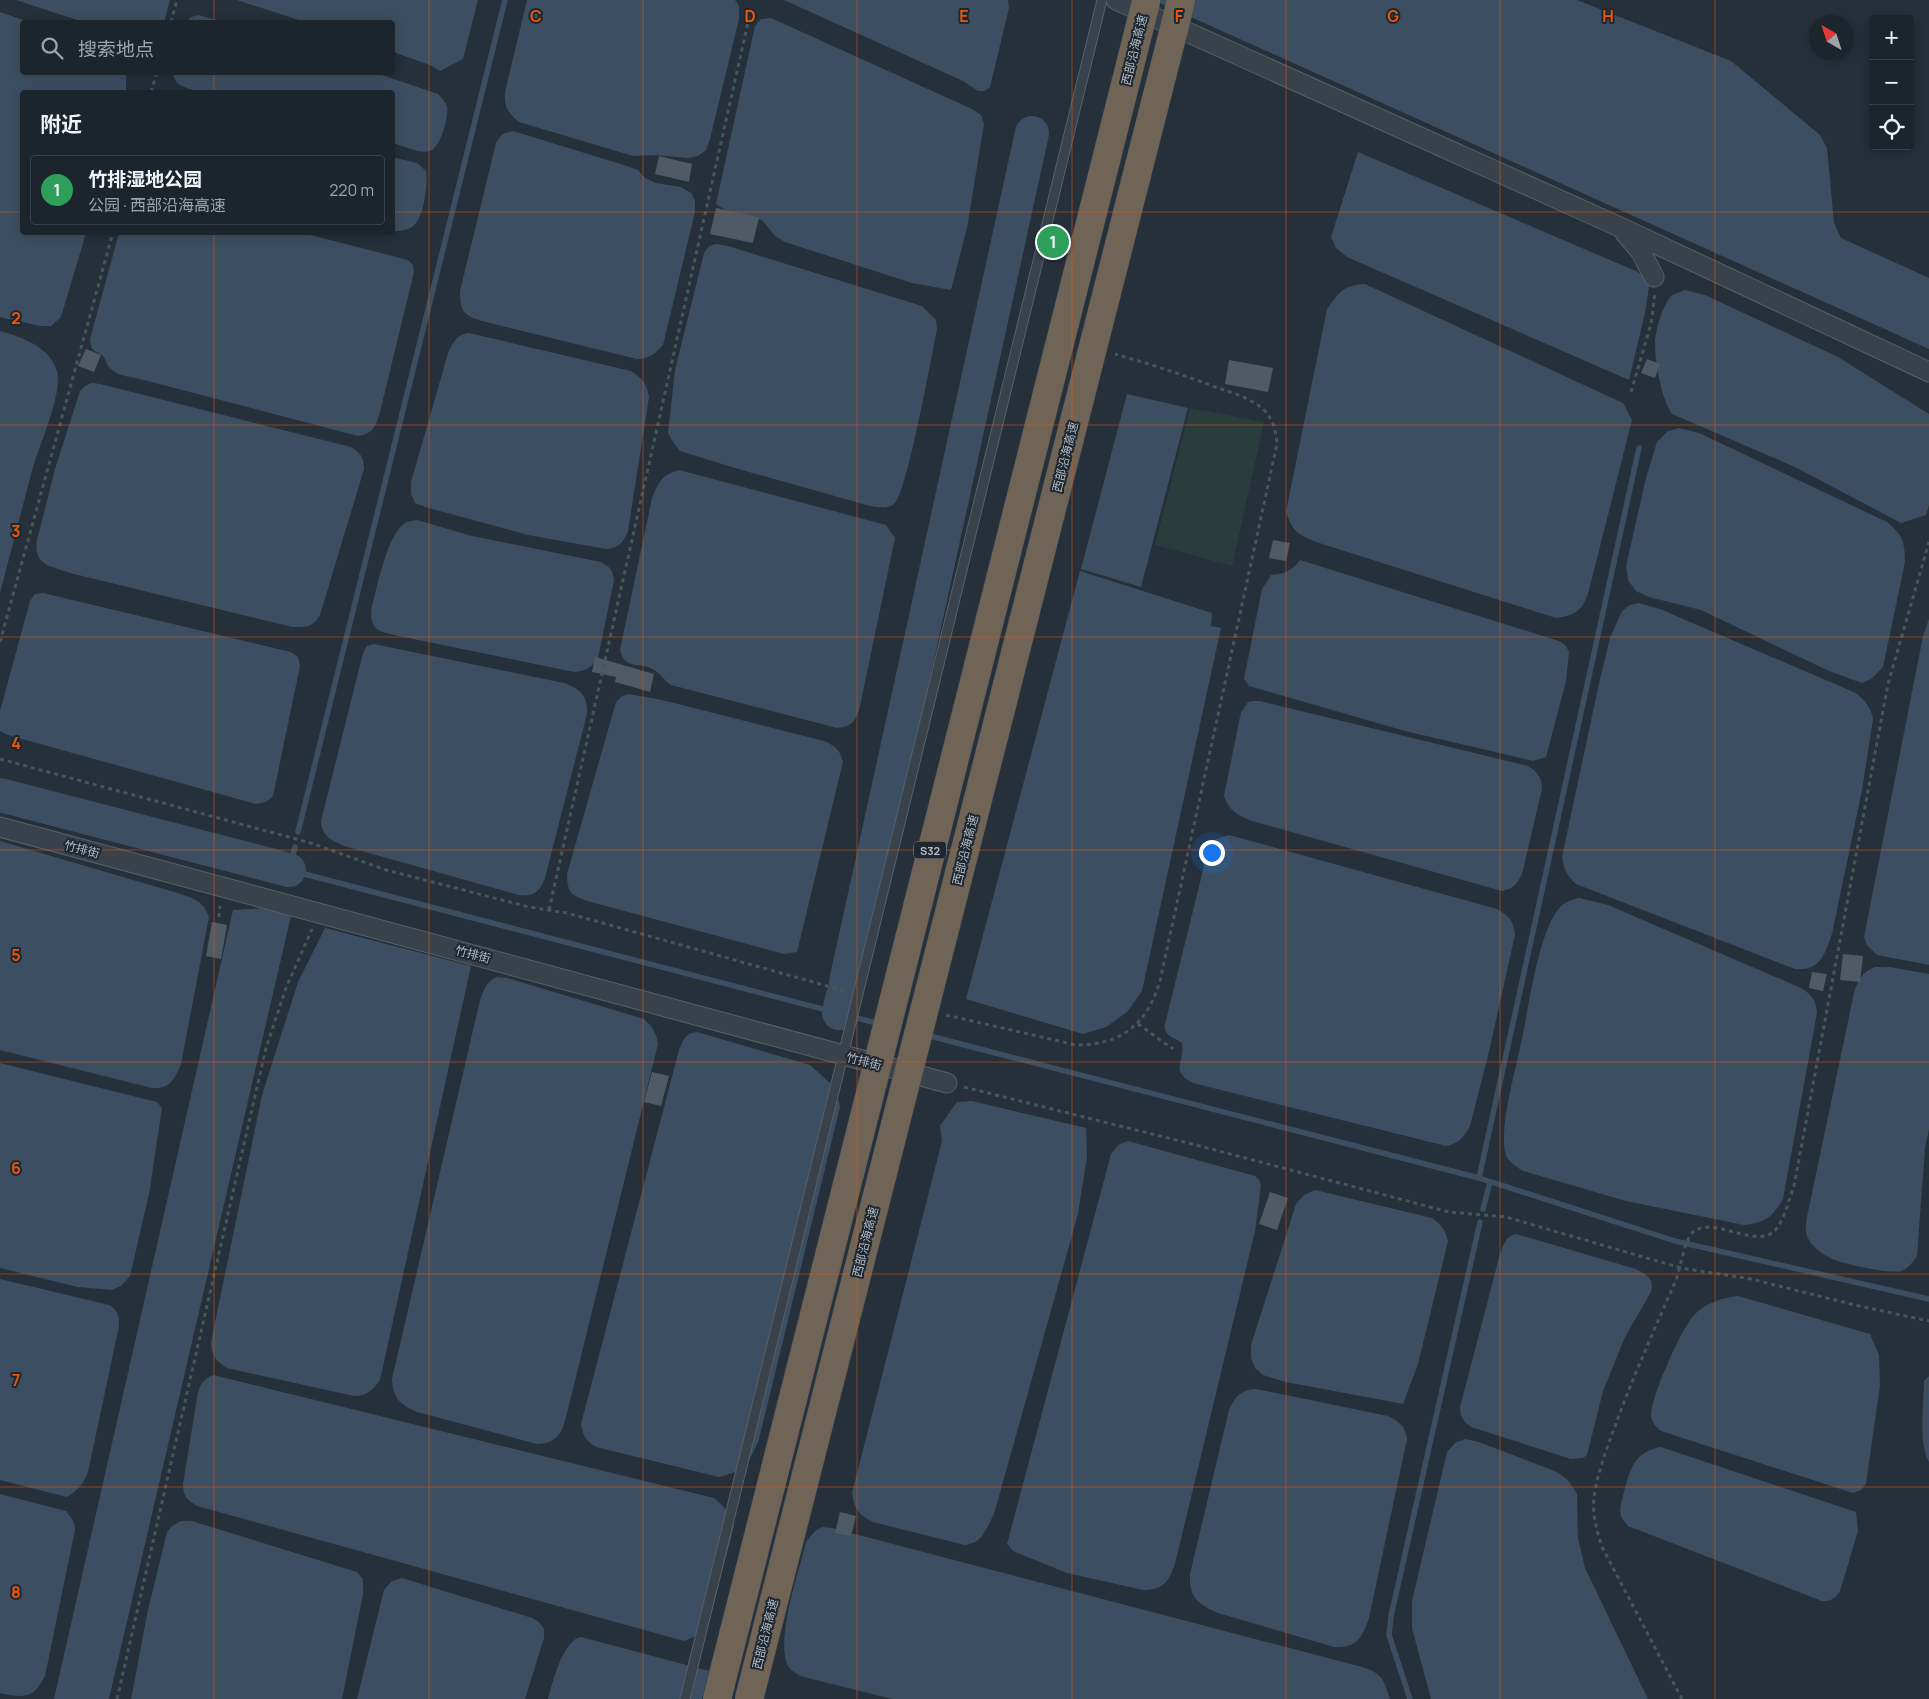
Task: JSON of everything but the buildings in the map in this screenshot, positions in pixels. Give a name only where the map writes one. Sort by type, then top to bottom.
[{"type":"highway","name":"西部沿海高速","points":[[717,1699],[1146,0]]},
{"type":"highway","name":"西部沿海高速","points":[[749,1699],[1181,0]]},
{"type":"street","points":[[1116,0],[1622,228],[1929,372]]},
{"type":"street","points":[[1622,228],[1641,252],[1654,277]]},
{"type":"street","name":"竹排街","points":[[0,826],[947,1083]]},
{"type":"lane","points":[[685,1699],[1102,0]]},
{"type":"path","points":[[171,20],[177,0]]},
{"type":"path","points":[[549,910],[751,9]]},
{"type":"path","points":[[152,90],[156,75]]},
{"type":"path","points":[[0,642],[112,235]]},
{"type":"path","points":[[1631,392],[1651,324],[1655,302],[1654,277]]},
{"type":"path","points":[[943,1014],[1076,1045],[1090,1045],[1117,1037],[1138,1024],[1150,1008],[1160,981],[1277,444],[1274,426],[1270,418],[1256,404],[1173,370],[1114,354]]},
{"type":"path","points":[[1682,1699],[1602,1547],[1594,1521],[1594,1494],[1600,1468],[1630,1386],[1681,1268],[1690,1235],[1707,1227],[1759,1236],[1771,1234],[1780,1223],[1794,1186],[1888,684],[1929,542]]},
{"type":"path","points":[[0,759],[311,843],[386,870],[529,907],[566,913],[858,995]]},
{"type":"path","points":[[117,1699],[266,1048],[286,988],[319,912]]},
{"type":"path","points":[[1138,1024],[1173,1049]]},
{"type":"path","points":[[947,1083],[1200,1146],[1449,1212],[1506,1217],[1681,1268],[1751,1278],[1859,1306],[1929,1321]]},
{"type":"green space","points":[[1190,408],[1264,422],[1232,566],[1155,545]]},
{"type":"water","points":[[16,0],[170,0],[165,20],[77,20]]},
{"type":"water","points":[[237,0],[478,0],[463,59],[440,71],[430,65],[395,53],[395,20],[299,20]]},
{"type":"water","points":[[527,0],[735,0],[739,6],[739,19],[706,150],[698,156],[688,158],[655,155],[633,156],[519,122],[508,109],[505,102],[505,92]]},
{"type":"water","points":[[784,0],[1008,0],[1009,8],[990,87],[985,91],[978,91],[963,81]]},
{"type":"water","points":[[1153,0],[1577,0],[1731,61],[1820,135],[1827,148],[1834,223],[1841,238],[1929,278],[1929,349]]},
{"type":"water","points":[[0,12],[23,20],[20,20],[20,75],[126,75],[126,90],[20,90],[20,235],[85,235],[61,317],[51,326],[40,326],[0,317]]},
{"type":"water","points":[[198,15],[217,20],[189,20],[191,17]]},
{"type":"water","points":[[771,18],[972,109],[981,115],[984,124],[967,228],[951,290],[912,283],[785,242],[775,236],[762,220],[730,213],[716,204],[755,26],[761,19]]},
{"type":"water","points":[[173,75],[382,75],[438,94],[447,106],[447,117],[438,144],[426,152],[395,144],[395,90],[194,90],[180,85]]},
{"type":"water","points":[[513,131],[624,165],[638,170],[645,178],[656,183],[681,187],[691,193],[695,201],[695,212],[663,345],[652,355],[637,359],[486,322],[465,313],[461,305],[460,291],[496,143],[502,134]]},
{"type":"water","points":[[1358,152],[1638,272],[1646,279],[1649,287],[1645,313],[1629,380],[1347,257],[1336,248],[1331,237]]},
{"type":"water","points":[[395,158],[417,163],[426,171],[426,192],[420,217],[412,227],[395,231]]},
{"type":"water","points":[[118,235],[311,235],[408,260],[413,265],[414,272],[380,412],[373,428],[363,435],[358,436],[123,376],[113,371],[104,357],[93,349],[90,339]]},
{"type":"water","points":[[716,244],[728,246],[922,306],[936,320],[937,329],[925,392],[906,474],[895,503],[883,508],[870,506],[680,451],[673,442],[668,433],[675,370],[704,253],[709,246]]},
{"type":"water","points":[[1365,284],[1623,403],[1632,420],[1589,590],[1581,607],[1574,613],[1556,618],[1316,542],[1296,532],[1286,512],[1327,309],[1343,290]]},
{"type":"water","points":[[1685,290],[1705,295],[1838,357],[1929,414],[1929,505],[1926,515],[1901,523],[1795,467],[1672,414],[1659,380],[1655,338],[1660,318],[1668,300],[1671,296]]},
{"type":"water","points":[[0,331],[17,336],[42,349],[53,363],[57,371],[58,380],[54,405],[33,467],[0,593]]},
{"type":"water","points":[[469,333],[631,371],[643,382],[649,397],[628,531],[622,542],[617,546],[606,549],[528,535],[415,503],[411,494],[411,482],[449,350],[459,336]]},
{"type":"water","points":[[92,383],[351,447],[360,454],[363,459],[364,469],[320,615],[312,625],[292,627],[70,573],[50,566],[40,560],[36,548],[37,540],[55,469],[80,391]]},
{"type":"water","points":[[1127,394],[1188,408],[1141,587],[1081,569]]},
{"type":"water","points":[[1679,428],[1699,433],[1887,522],[1897,531],[1904,544],[1905,562],[1883,667],[1871,679],[1862,683],[1829,671],[1701,610],[1649,597],[1636,591],[1628,580],[1626,566],[1646,478],[1657,442],[1668,431]]},
{"type":"water","points":[[679,470],[886,525],[895,538],[859,711],[851,724],[837,728],[671,685],[656,671],[645,666],[630,663],[622,657],[620,650],[652,498],[661,480],[668,474]]},
{"type":"water","points":[[417,520],[472,536],[601,562],[607,566],[612,571],[614,580],[598,658],[590,667],[574,672],[394,635],[377,629],[372,622],[371,611],[388,550],[399,529],[406,522]]},
{"type":"water","points":[[1300,560],[1559,641],[1566,646],[1569,652],[1566,681],[1546,757],[1533,761],[1405,731],[1249,686],[1244,679],[1262,589],[1271,575],[1287,571]]},
{"type":"water","points":[[1080,571],[1212,613],[1211,626],[1221,628],[1142,991],[1127,1012],[1106,1027],[1083,1034],[966,999]]},
{"type":"water","points":[[43,593],[291,652],[298,657],[300,666],[273,796],[266,802],[256,804],[8,735],[0,731],[0,711],[30,601],[35,594]]},
{"type":"water","points":[[1639,603],[1660,609],[1856,693],[1871,711],[1873,719],[1862,790],[1832,934],[1824,955],[1811,967],[1795,969],[1576,884],[1566,872],[1562,857],[1610,638],[1622,611],[1630,605]]},
{"type":"water","points":[[1929,619],[1929,965],[1877,955],[1867,945],[1864,937],[1923,636]]},
{"type":"water","points":[[374,644],[564,683],[579,690],[584,697],[587,714],[545,878],[541,887],[532,894],[519,895],[344,846],[325,834],[321,821],[363,653],[367,646]]},
{"type":"water","points":[[629,694],[662,700],[824,741],[839,751],[843,762],[797,952],[784,954],[591,902],[575,896],[570,891],[567,874],[616,702],[622,696]]},
{"type":"water","points":[[1260,701],[1531,768],[1540,778],[1542,789],[1522,874],[1518,881],[1514,886],[1502,891],[1252,821],[1238,814],[1231,809],[1224,796],[1241,712],[1248,702]]},
{"type":"water","points":[[1229,835],[1497,909],[1510,919],[1515,935],[1488,1056],[1470,1126],[1463,1137],[1457,1142],[1446,1146],[1193,1083],[1182,1074],[1180,1066],[1182,1043],[1167,1034],[1165,1024],[1208,850],[1216,839]]},
{"type":"water","points":[[0,841],[181,894],[202,904],[209,917],[181,1064],[171,1082],[167,1085],[152,1088],[0,1050]]},
{"type":"water","points":[[1579,898],[1608,905],[1801,988],[1813,998],[1817,1013],[1783,1199],[1772,1215],[1763,1221],[1744,1225],[1626,1201],[1523,1171],[1508,1158],[1505,1152],[1504,1140],[1506,1113],[1539,956],[1550,923],[1557,911],[1566,902]]},
{"type":"water","points":[[268,908],[291,916],[109,1699],[54,1699],[233,910]]},
{"type":"water","points":[[325,928],[471,966],[380,1380],[369,1392],[359,1396],[227,1368],[215,1357],[211,1347],[262,1095],[298,982]]},
{"type":"water","points":[[1875,967],[1890,967],[1929,974],[1929,1129],[1925,1148],[1917,1256],[1906,1268],[1895,1272],[1866,1268],[1832,1259],[1813,1246],[1806,1232],[1807,1217],[1854,993],[1861,977]]},
{"type":"water","points":[[497,977],[507,978],[644,1019],[654,1030],[658,1044],[565,1420],[561,1431],[555,1439],[537,1444],[417,1412],[398,1400],[392,1379],[480,1000],[488,983]]},
{"type":"water","points":[[697,1032],[810,1065],[829,1082],[837,1094],[840,1107],[759,1439],[749,1459],[740,1469],[719,1477],[596,1447],[586,1438],[581,1424],[679,1050],[687,1035]]},
{"type":"water","points":[[0,1063],[157,1102],[162,1108],[149,1194],[130,1276],[121,1286],[112,1290],[78,1287],[0,1268]]},
{"type":"water","points":[[972,1101],[1086,1128],[1087,1157],[1078,1214],[994,1514],[980,1538],[971,1544],[965,1545],[873,1522],[858,1511],[854,1504],[852,1493],[942,1141],[940,1126],[957,1102]]},
{"type":"water","points":[[1128,1141],[1255,1176],[1261,1186],[1255,1231],[1175,1564],[1164,1584],[1161,1587],[1150,1590],[1067,1573],[1013,1551],[1007,1544],[1111,1154],[1118,1145]]},
{"type":"water","points":[[1315,1190],[1432,1218],[1441,1225],[1446,1234],[1448,1241],[1418,1364],[1403,1404],[1286,1382],[1263,1375],[1255,1368],[1251,1358],[1251,1345],[1296,1204],[1304,1195]]},
{"type":"water","points":[[1516,1234],[1636,1269],[1651,1280],[1651,1292],[1625,1337],[1603,1391],[1587,1455],[1583,1458],[1571,1459],[1471,1427],[1461,1416],[1460,1407],[1500,1254],[1507,1239]]},
{"type":"water","points":[[0,1279],[109,1305],[116,1311],[118,1316],[119,1326],[88,1472],[80,1486],[67,1497],[0,1480]]},
{"type":"water","points":[[1738,1296],[1870,1334],[1879,1355],[1880,1385],[1866,1484],[1861,1490],[1853,1493],[1661,1431],[1653,1423],[1651,1416],[1655,1395],[1667,1364],[1681,1335],[1693,1316],[1708,1304]]},
{"type":"water","points":[[213,1375],[714,1498],[727,1510],[734,1526],[710,1618],[700,1632],[684,1641],[197,1506],[186,1497],[183,1484],[198,1392],[203,1382]]},
{"type":"water","points":[[1929,1376],[1929,1462],[1924,1444],[1922,1423],[1924,1381]]},
{"type":"water","points":[[1256,1389],[1388,1416],[1399,1422],[1405,1431],[1407,1439],[1369,1618],[1358,1640],[1348,1646],[1334,1647],[1218,1613],[1200,1603],[1193,1595],[1190,1574],[1229,1410],[1242,1392]]},
{"type":"water","points":[[1465,1439],[1479,1442],[1557,1472],[1568,1480],[1577,1494],[1578,1538],[1585,1568],[1648,1699],[1431,1699],[1412,1628],[1412,1601],[1447,1452],[1455,1443]]},
{"type":"water","points":[[1661,1447],[1856,1512],[1858,1531],[1840,1591],[1836,1596],[1830,1600],[1822,1601],[1628,1526],[1620,1510],[1631,1469],[1639,1457],[1652,1449]]},
{"type":"water","points":[[0,1494],[66,1511],[74,1522],[75,1530],[45,1676],[37,1689],[32,1693],[21,1696],[0,1693]]},
{"type":"water","points":[[181,1521],[192,1521],[357,1572],[363,1579],[363,1594],[342,1699],[131,1699],[148,1610],[167,1532],[172,1526]]},
{"type":"water","points":[[822,1527],[832,1528],[1362,1667],[1374,1672],[1381,1678],[1390,1699],[892,1699],[800,1676],[788,1666],[784,1639],[786,1623],[806,1542],[814,1532]]},
{"type":"water","points":[[402,1578],[532,1618],[539,1622],[544,1629],[544,1638],[525,1699],[357,1699],[384,1590],[392,1581]]},
{"type":"water","points":[[581,1637],[709,1671],[702,1699],[548,1699],[559,1663],[569,1646]]},
{"type":"waterway","points":[[298,832],[505,0]]},
{"type":"waterway","points":[[846,982],[1032,133]]},
{"type":"waterway","points":[[1479,1178],[1639,448]]},
{"type":"waterway","points":[[0,795],[289,870]]},
{"type":"waterway","points":[[295,847],[289,870],[880,1024]]},
{"type":"waterway","points":[[839,1013],[842,998]]},
{"type":"waterway","points":[[926,1035],[1479,1178],[1675,1241],[1929,1299]]},
{"type":"waterway","points":[[1483,1209],[1490,1182]]},
{"type":"waterway","points":[[1410,1699],[1389,1635],[1391,1616],[1480,1222]]},
{"type":"place","name":"竹排湿地公园","points":[[1053,242]]}]
